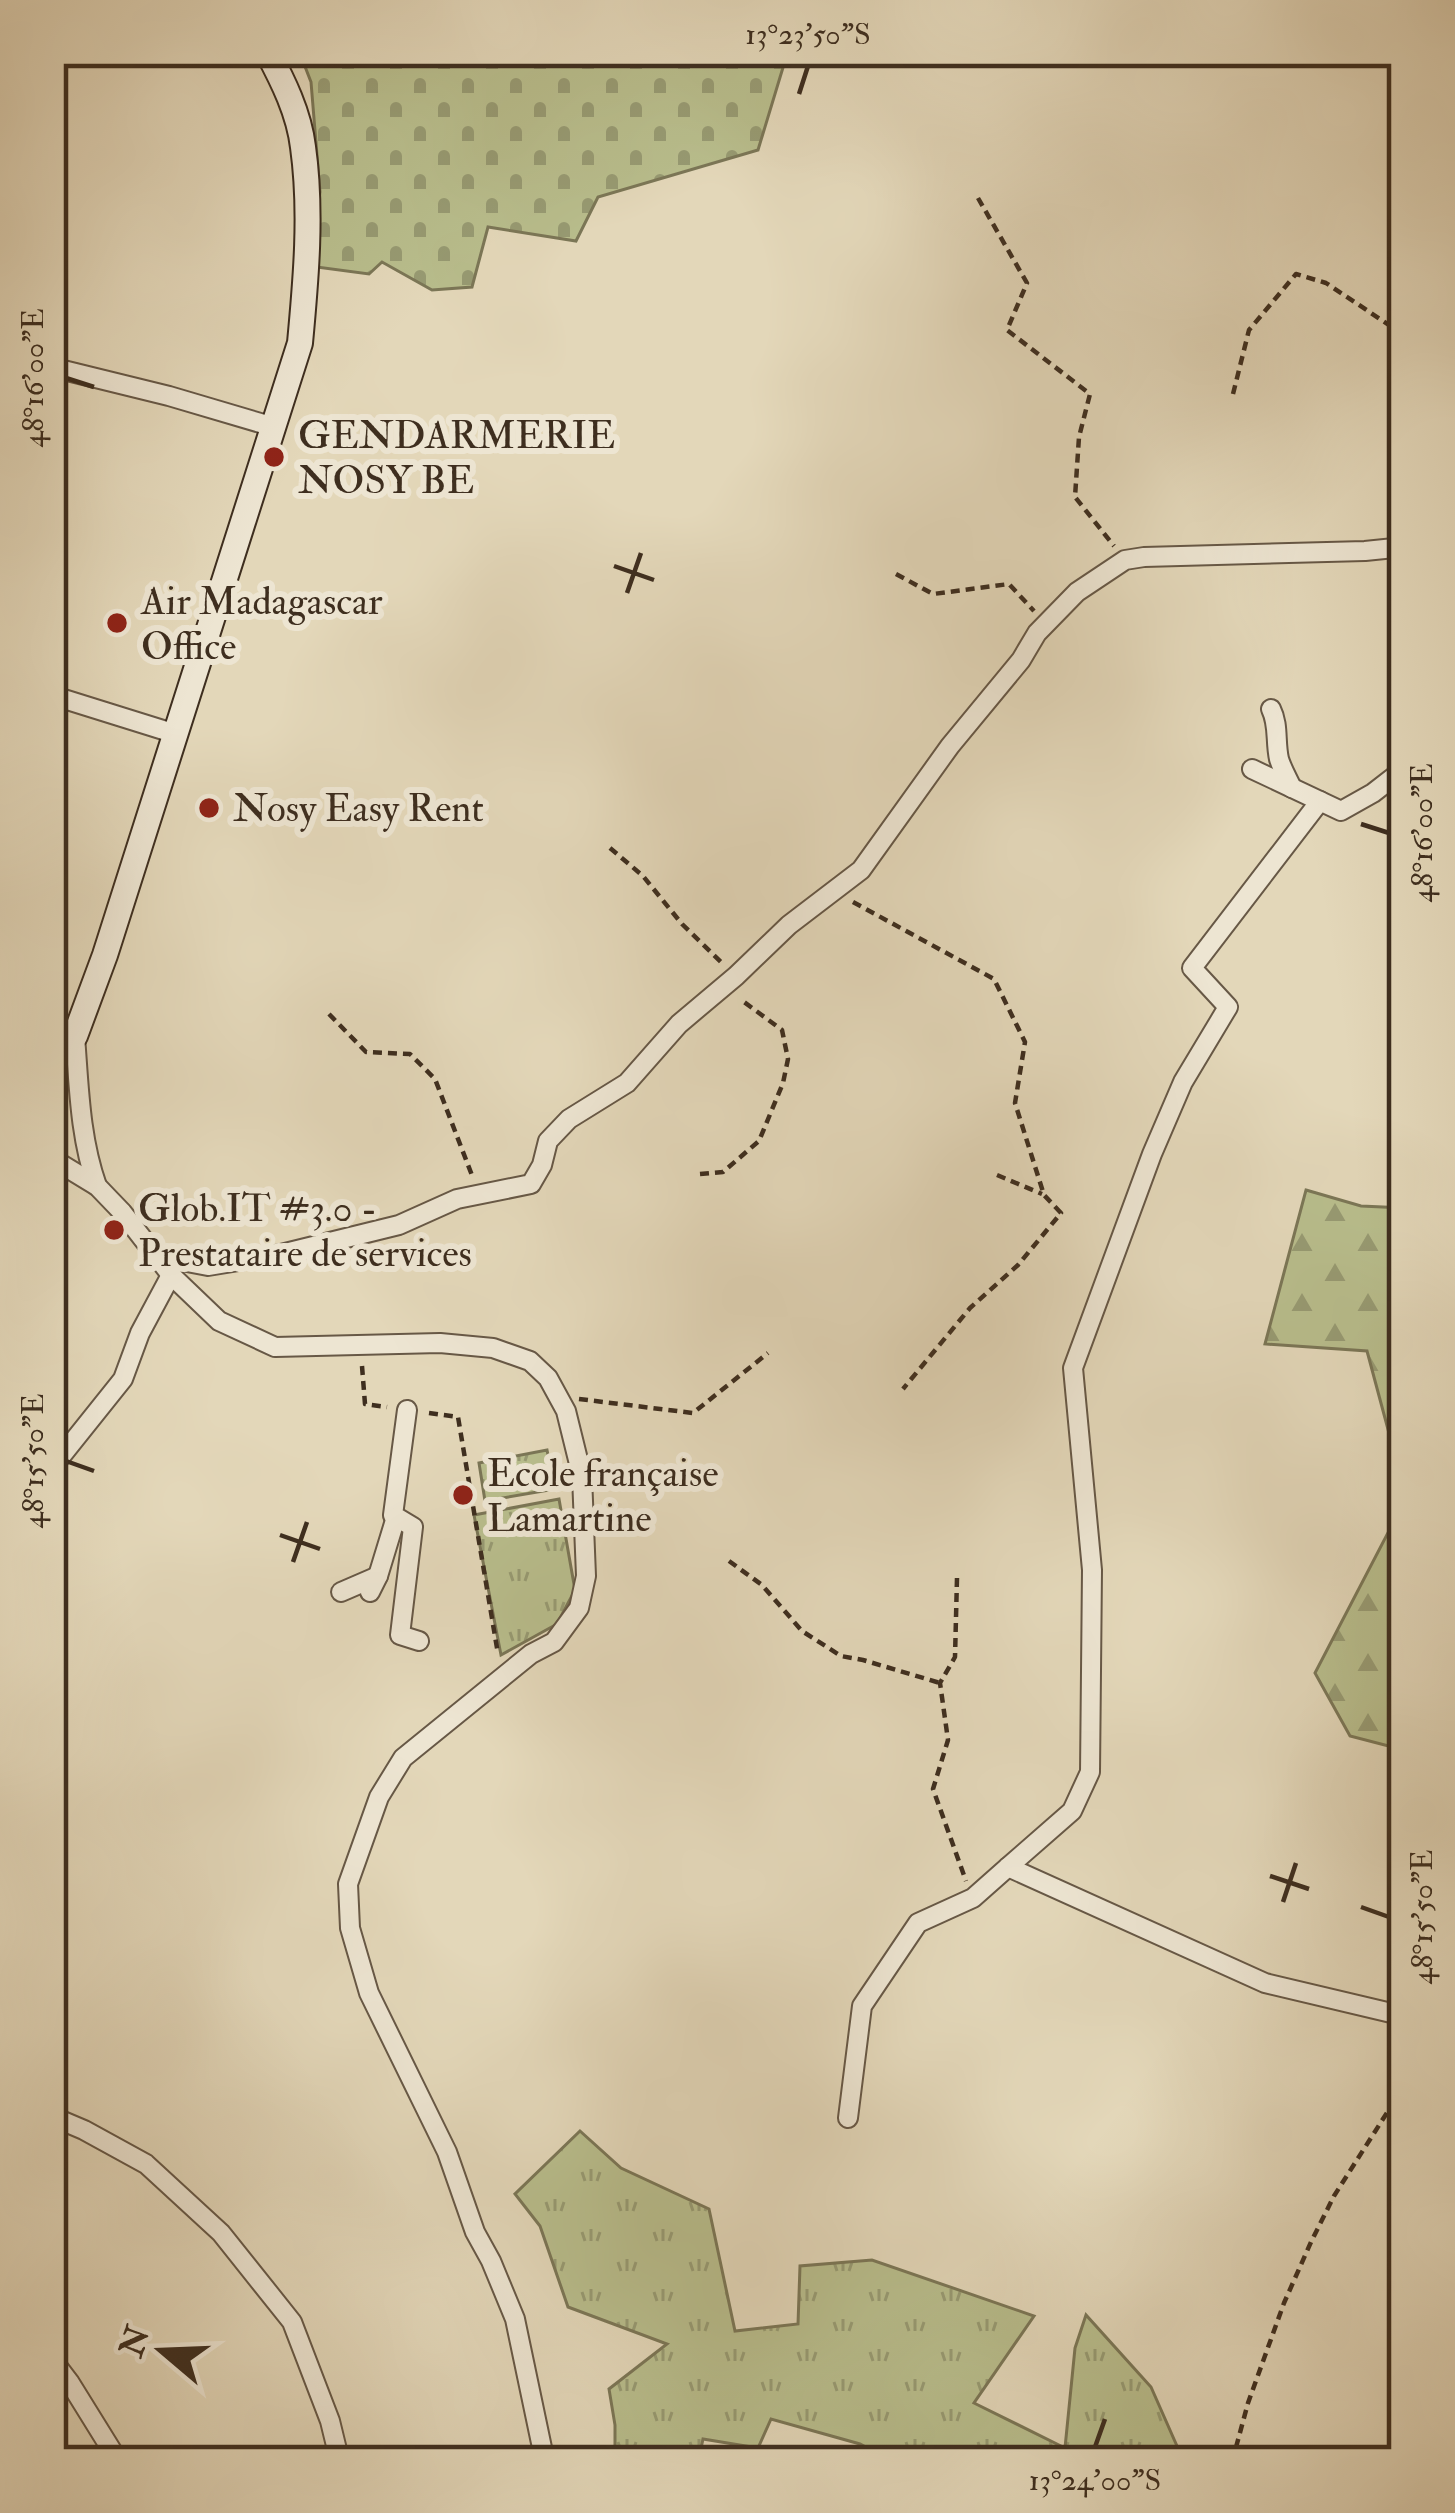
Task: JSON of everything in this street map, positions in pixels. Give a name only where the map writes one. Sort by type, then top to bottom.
[{"type":"main road","points":[[51,1056],[75,1036],[105,955],[300,343],[307,271],[303,145],[288,89],[267,51]]},
{"type":"street","points":[[51,367],[169,395],[274,428]]},
{"type":"street","points":[[156,1256],[208,1267],[281,1254],[399,1226],[457,1199],[531,1184],[548,1141],[569,1119],[627,1083],[679,1024],[789,925],[861,870],[1046,624],[1077,592],[1125,560],[1404,547]]},
{"type":"street","points":[[51,695],[176,734]]},
{"type":"street","points":[[1271,709],[1277,722],[1280,763],[1292,788]]},
{"type":"street","points":[[1252,769],[1341,811],[1404,770]]},
{"type":"street","points":[[848,2118],[862,2006],[918,1923],[973,1898],[1072,1811],[1090,1772],[1092,1570],[1073,1368],[1152,1154],[1184,1082],[1228,1007],[1192,968],[1320,801]]},
{"type":"street","points":[[75,1036],[81,1121],[98,1186]]},
{"type":"street","points":[[51,1158],[98,1186],[171,1275],[219,1322],[275,1347],[440,1343],[493,1348],[530,1361],[548,1378],[562,1402],[581,1475],[586,1557],[579,1608],[554,1642],[531,1654],[403,1758],[379,1797],[348,1884],[350,1928],[369,1993],[447,2152],[475,2232],[515,2319],[545,2462]]},
{"type":"street","points":[[51,1468],[123,1379],[140,1333],[171,1275]]},
{"type":"street","points":[[406,1410],[393,1515],[413,1527],[400,1635],[418,1641]]},
{"type":"street","points":[[341,1592],[374,1584],[396,1517]]},
{"type":"street","points":[[1008,1867],[1265,1983],[1404,2016]]},
{"type":"street","points":[[51,2116],[146,2164],[221,2233],[292,2322],[330,2421],[340,2462]]},
{"type":"street","points":[[51,2358],[117,2458]]},
{"type":"path","points":[[978,198],[1027,283],[1007,330],[1090,394],[1079,437],[1075,497],[1125,560]]},
{"type":"path","points":[[1233,394],[1249,330],[1296,274],[1326,283],[1404,335]]},
{"type":"path","points":[[896,574],[933,594],[1009,584],[1046,624]]},
{"type":"path","points":[[610,848],[643,876],[730,982],[782,1030],[788,1059],[759,1141],[723,1172],[700,1174]]},
{"type":"path","points":[[832,892],[994,979],[1025,1042],[1015,1103],[1043,1195]]},
{"type":"path","points":[[329,1015],[366,1052],[410,1054],[435,1079],[480,1194]]},
{"type":"path","points":[[903,1389],[970,1307],[1018,1265],[1061,1213],[1043,1195],[998,1175]]},
{"type":"path","points":[[360,1346],[365,1404],[458,1417],[498,1654]]},
{"type":"path","points":[[562,1402],[584,1398],[693,1413],[768,1353]]},
{"type":"path","points":[[729,1561],[762,1586],[802,1631],[841,1656],[940,1683]]},
{"type":"path","points":[[957,1578],[955,1657],[940,1683],[949,1740],[934,1789],[973,1898]]},
{"type":"path","points":[[1232,2462],[1248,2403],[1311,2242],[1334,2196],[1404,2086]]},
{"type":"path","points":[[117,2458],[152,2456],[177,2462]]},
{"type":"green space","points":[[299,51],[788,51],[758,150],[598,197],[576,241],[488,227],[472,287],[432,290],[382,262],[369,274],[309,266],[320,192],[311,82]]},
{"type":"green space","points":[[1306,1190],[1361,1206],[1404,1208],[1404,1489],[1367,1351],[1265,1344]]},
{"type":"green space","points":[[547,1450],[555,1489],[485,1501],[479,1463]]},
{"type":"green space","points":[[559,1499],[575,1590],[557,1624],[501,1655],[474,1515]]},
{"type":"green space","points":[[1404,1502],[1404,1750],[1350,1736],[1315,1673]]},
{"type":"green space","points":[[580,2131],[621,2168],[709,2209],[735,2331],[798,2324],[800,2266],[872,2260],[1034,2316],[974,2403],[1065,2448],[1075,2348],[1086,2315],[1151,2387],[1184,2462],[893,2462],[860,2444],[771,2419],[758,2448],[703,2439],[698,2462],[615,2462],[609,2389],[667,2344],[568,2307],[540,2226],[515,2194]]},
{"type":"place","name":"GENDARMERIE NOSY BE","points":[[274,457]]},
{"type":"place","name":"Air Madagascar Office","points":[[117,623]]},
{"type":"place","name":"Nosy Easy Rent","points":[[209,808]]},
{"type":"place","name":"Glob.IT #3.0 - Prestataire de services","points":[[114,1230]]},
{"type":"place","name":"Ecole française Lamartine","points":[[463,1495]]}]
